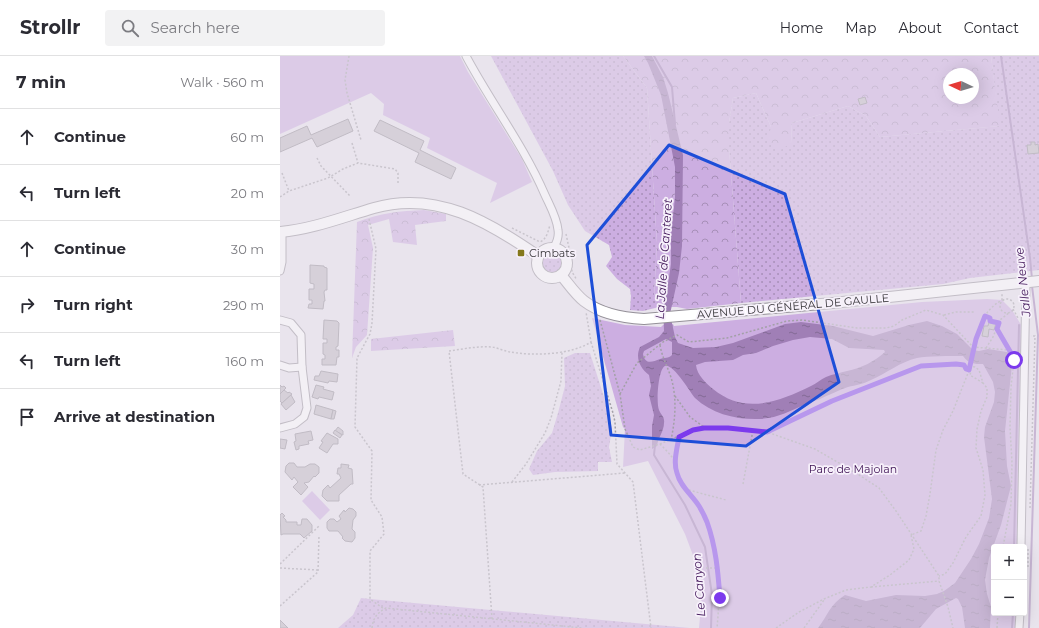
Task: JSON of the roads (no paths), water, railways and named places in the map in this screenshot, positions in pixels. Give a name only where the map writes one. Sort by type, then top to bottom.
[{"type":"main road","points":[[281,232],[309,227],[384,206],[423,203],[465,213],[538,256]]},
{"type":"main road","points":[[554,248],[563,252],[567,261],[567,266],[561,275],[552,278],[542,275],[537,266],[538,256],[545,249],[554,248]]},
{"type":"main road","name":"AVENUE DU GÉNÉRAL DE GAULLE","points":[[561,275],[584,301],[598,309],[615,315],[632,318],[656,319],[833,303],[1039,281]]},
{"type":"street","points":[[466,56],[490,98],[516,138],[539,181],[554,214],[558,230],[558,239],[554,248]]},
{"type":"street","points":[[280,271],[282,262],[281,232]]},
{"type":"street","points":[[1021,544],[1026,282]]},
{"type":"street","points":[[280,320],[291,323],[301,335],[302,367],[307,408],[304,417],[295,424],[280,428]]},
{"type":"street","points":[[280,365],[289,368],[302,367]]},
{"type":"street","points":[[1019,628],[1020,616]]},
{"type":"water","points":[[644,56],[652,56],[663,77],[683,155],[682,246],[679,273],[670,314],[675,337],[678,343],[693,348],[716,347],[733,343],[785,324],[801,322],[833,326],[873,336],[927,321],[942,326],[957,334],[973,350],[979,351],[988,349],[1007,352],[1010,354],[1012,365],[1005,431],[1007,466],[1011,486],[1001,525],[994,544],[991,544],[991,552],[985,580],[991,607],[990,628],[965,628],[962,607],[956,598],[936,609],[920,628],[818,628],[836,602],[845,595],[866,601],[896,595],[925,596],[937,594],[955,583],[971,559],[979,544],[989,518],[992,499],[984,437],[985,427],[994,402],[995,392],[993,382],[983,364],[967,361],[963,356],[933,356],[917,358],[905,362],[866,382],[845,388],[789,412],[778,416],[760,419],[734,417],[709,408],[695,398],[677,373],[668,366],[665,366],[659,379],[658,394],[658,406],[664,419],[664,426],[657,446],[652,449],[652,426],[654,415],[649,395],[651,386],[649,375],[641,366],[638,355],[640,347],[659,337],[664,331],[663,306],[665,303],[671,264],[671,236],[675,197],[675,167],[661,95]],"holes":[[[810,337],[832,339],[849,348],[884,350],[885,352],[872,362],[852,370],[829,376],[799,392],[786,397],[774,401],[749,404],[737,402],[725,397],[713,389],[700,375],[696,365],[705,362],[733,360],[743,355],[756,353],[793,340]],[[666,339],[672,342],[671,356],[652,362],[645,360],[643,354],[644,351]]]},
{"type":"waterway","name":"La Jalle de Canteret","points":[[654,56],[672,87],[675,124]]},
{"type":"waterway","name":"Jalle Neuve","points":[[1001,56],[1032,279]]},
{"type":"waterway","name":"Jalle Neuve","points":[[1029,628],[1038,335],[1032,286]]},
{"type":"waterway","points":[[1014,544],[1019,325]]},
{"type":"waterway","name":"Le Canyon","points":[[655,445],[654,455],[685,505],[705,547],[712,595],[711,628]]},
{"type":"waterway","points":[[1012,628],[1013,616]]},
{"type":"place","name":"Cimbats","points":[[521,253]]},
{"type":"park label","name":"Parc de Majolan","points":[[853,469]]}]
